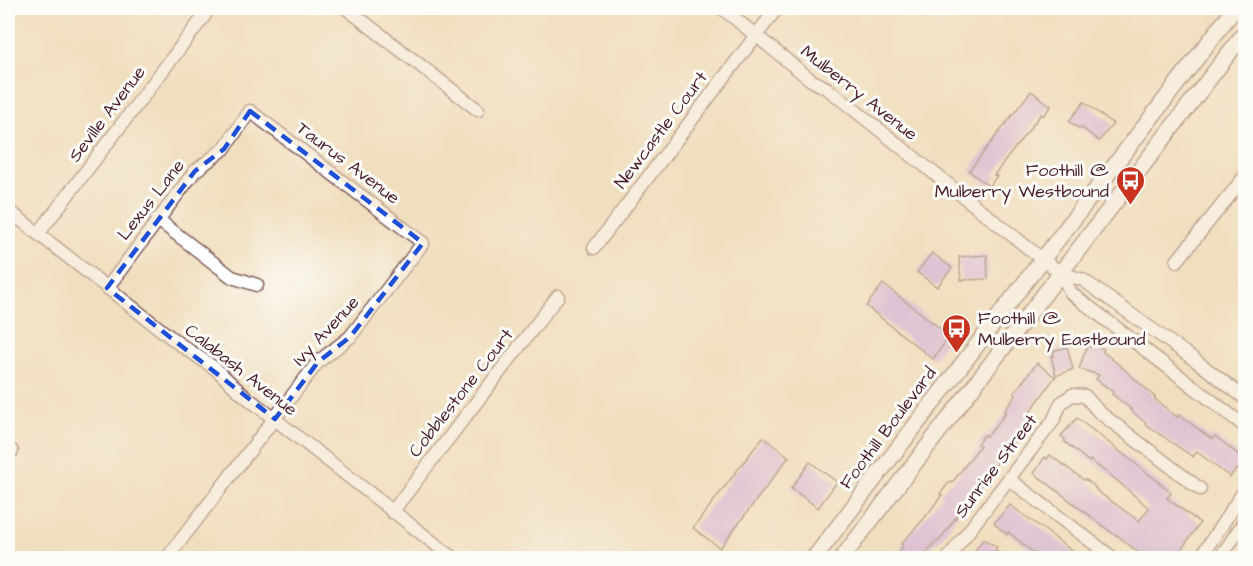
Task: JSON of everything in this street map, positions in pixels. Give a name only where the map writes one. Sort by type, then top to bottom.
[{"type":"main road","name":"Foothill Boulevard","points":[[814,558],[1235,8]]},
{"type":"main road","points":[[842,558],[1245,32]]},
{"type":"street","points":[[346,8],[478,110]]},
{"type":"street","name":"Mulberry Avenue","points":[[722,8],[1042,259],[1061,273],[1082,279],[1245,399]]},
{"type":"street","name":"Newcastle Court","points":[[594,248],[777,8]]},
{"type":"street","name":"Seville Avenue","points":[[38,234],[205,15]]},
{"type":"street","name":"Lexus Lane","points":[[106,288],[195,171],[224,149],[250,111]]},
{"type":"street","name":"Taurus Avenue","points":[[250,111],[423,243]]},
{"type":"street","points":[[1177,261],[1245,175]]},
{"type":"street","name":"Calabash Avenue","points":[[8,212],[178,343],[216,369],[240,392],[453,558]]},
{"type":"street","points":[[157,219],[232,277],[257,285]]},
{"type":"street","name":"Ivy Avenue","points":[[167,558],[318,362],[351,337],[423,243]]},
{"type":"street","name":"Mulberry Avenue","points":[[1061,273],[1071,293],[1245,427]]},
{"type":"street","name":"Cobblestone Court","points":[[392,512],[558,296]]},
{"type":"street","name":"Sunrise Street","points":[[948,558],[1053,421],[1061,403],[1072,394],[1085,396],[1099,412],[1200,489]]},
{"type":"street","points":[[1009,479],[1113,558]]},
{"type":"street","points":[[1200,558],[1245,488]]},
{"type":"street","points":[[1220,558],[1245,519]]},
{"type":"highlighted area","points":[[250,111],[423,243],[350,337],[318,362],[275,419],[107,288],[195,171],[224,149]]},
{"type":"building","points":[[1031,91],[1051,106],[1043,116],[1041,114],[994,175],[997,176],[989,186],[969,171]]},
{"type":"building","points":[[1084,102],[1113,124],[1099,141],[1069,121]]},
{"type":"building","points":[[932,253],[952,268],[937,287],[917,272]]},
{"type":"building","points":[[987,255],[988,279],[961,280],[959,257]]},
{"type":"building","points":[[883,284],[950,336],[933,359],[866,306]]},
{"type":"building","points":[[1092,345],[1104,349],[1103,352],[1177,417],[1179,415],[1212,439],[1215,436],[1245,460],[1238,470],[1236,469],[1230,477],[1197,452],[1193,457],[1145,424],[1112,394],[1113,392],[1096,379],[1099,375],[1079,369],[1087,346]]},
{"type":"building","points":[[1067,347],[1073,369],[1056,376],[1051,356],[1054,356],[1053,351]]},
{"type":"building","points":[[1037,363],[1055,377],[1030,412],[1034,415],[1022,432],[1012,445],[1011,443],[939,541],[935,542],[922,558],[894,558],[903,546],[901,544],[923,520],[942,495],[940,494],[951,481],[952,483],[980,446],[977,444],[984,435],[990,433],[1006,413],[1004,412],[1016,395],[1014,393]]},
{"type":"building","points":[[1077,418],[1155,479],[1171,493],[1167,498],[1200,523],[1178,554],[1185,558],[1145,558],[1034,473],[1045,457],[1047,459],[1050,455],[1139,521],[1149,508],[1114,478],[1090,460],[1089,462],[1064,441],[1065,439],[1061,436]]},
{"type":"building","points":[[763,437],[789,457],[720,548],[693,528]]},
{"type":"building","points":[[810,462],[837,482],[818,508],[791,488]]},
{"type":"building","points":[[1010,505],[1081,558],[1040,558],[1008,532],[1007,535],[994,523]]},
{"type":"building","points":[[983,539],[997,547],[995,550],[1007,558],[970,558]]},
{"type":"place","name":"Foothill @ Mulberry Westbound","points":[[1130,206]]},
{"type":"place","name":"Foothill @ Mulberry Eastbound","points":[[957,354]]}]
